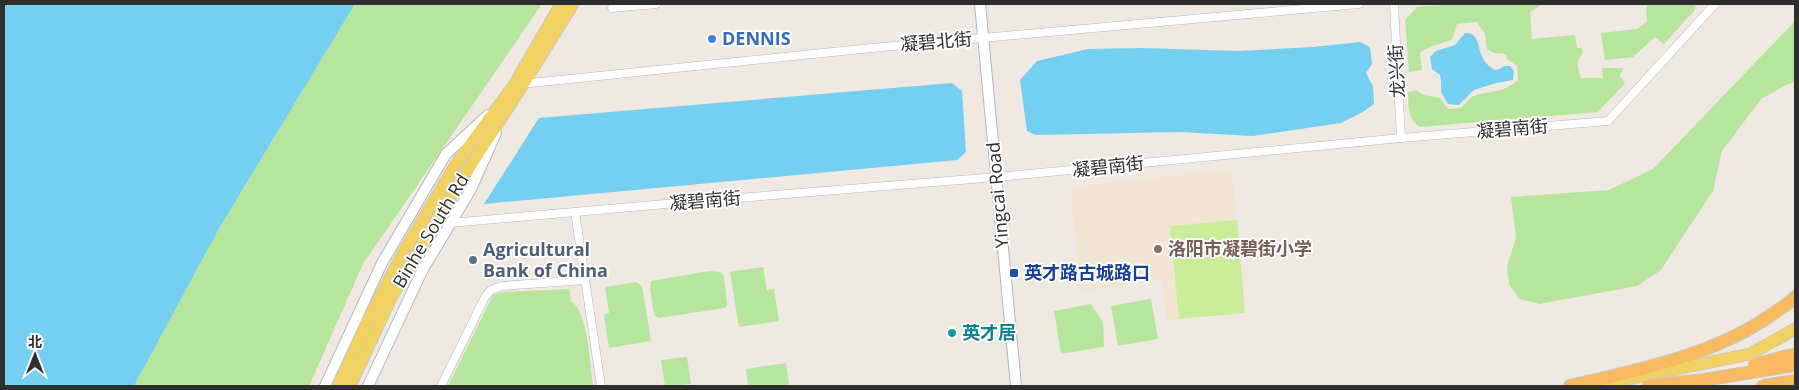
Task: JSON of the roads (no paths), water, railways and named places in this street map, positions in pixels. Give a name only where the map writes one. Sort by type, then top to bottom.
[{"type":"highway","points":[[1570,386],[1688,356],[1754,328],[1795,297]]},
{"type":"highway","points":[[1704,380],[1782,356],[1795,354]]},
{"type":"highway","points":[[1648,386],[1704,380],[1795,365]]},
{"type":"highway","points":[[1762,386],[1795,381]]},
{"type":"main road","points":[[519,84],[561,4]]},
{"type":"main road","points":[[519,84],[573,4]]},
{"type":"main road","name":"Yingcai Road","points":[[975,4],[981,38]]},
{"type":"main road","name":"Yingcai Road","points":[[980,4],[981,38],[1016,386]]},
{"type":"main road","name":"Binhe South Rd","points":[[350,386],[390,300],[504,106],[519,84]]},
{"type":"main road","points":[[368,386],[422,271],[471,189],[504,106]]},
{"type":"main road","points":[[325,386],[382,263],[446,154],[504,106]]},
{"type":"main road","name":"Binhe South Rd","points":[[338,386],[367,322],[403,253],[456,164],[504,106]]},
{"type":"main road","name":"Yingcai Road","points":[[995,178],[1009,386]]},
{"type":"main road","points":[[1590,386],[1750,354],[1795,329]]},
{"type":"main road","points":[[1750,354],[1767,364],[1771,386]]},
{"type":"street","points":[[612,8],[656,4]]},
{"type":"street","name":"凝碧北街","points":[[519,84],[1276,7],[1359,4]]},
{"type":"street","name":"龙兴街","points":[[1394,4],[1401,138]]},
{"type":"street","name":"凝碧南街","points":[[450,223],[995,178],[1401,138],[1608,121],[1715,4]]},
{"type":"street","points":[[576,212],[600,386]]},
{"type":"street","points":[[441,386],[485,297],[491,290],[502,286],[585,280]]},
{"type":"water","points":[[4,4],[355,4],[220,227],[134,386],[4,386]]},
{"type":"water","points":[[1465,33],[1475,37],[1482,57],[1490,67],[1495,70],[1504,66],[1510,66],[1514,71],[1513,80],[1474,90],[1459,105],[1448,104],[1441,92],[1440,75],[1432,69],[1430,57],[1436,51],[1455,45]]},
{"type":"water","points":[[1360,42],[1370,47],[1372,64],[1366,73],[1373,86],[1374,104],[1341,123],[1253,136],[1179,132],[1036,135],[1027,131],[1020,80],[1037,61],[1088,49],[1142,48],[1238,51],[1313,47]]},
{"type":"water","points":[[952,83],[962,91],[966,152],[957,160],[484,204],[539,118]]},
{"type":"place","name":"DENNIS","points":[[712,39]]},
{"type":"place","name":"洛阳市凝碧街小学","points":[[1158,249]]},
{"type":"place","name":"Agricultural Bank of China","points":[[473,260]]},
{"type":"place","name":"英才路古城路口","points":[[1014,273]]},
{"type":"place","name":"英才居","points":[[952,333]]}]
